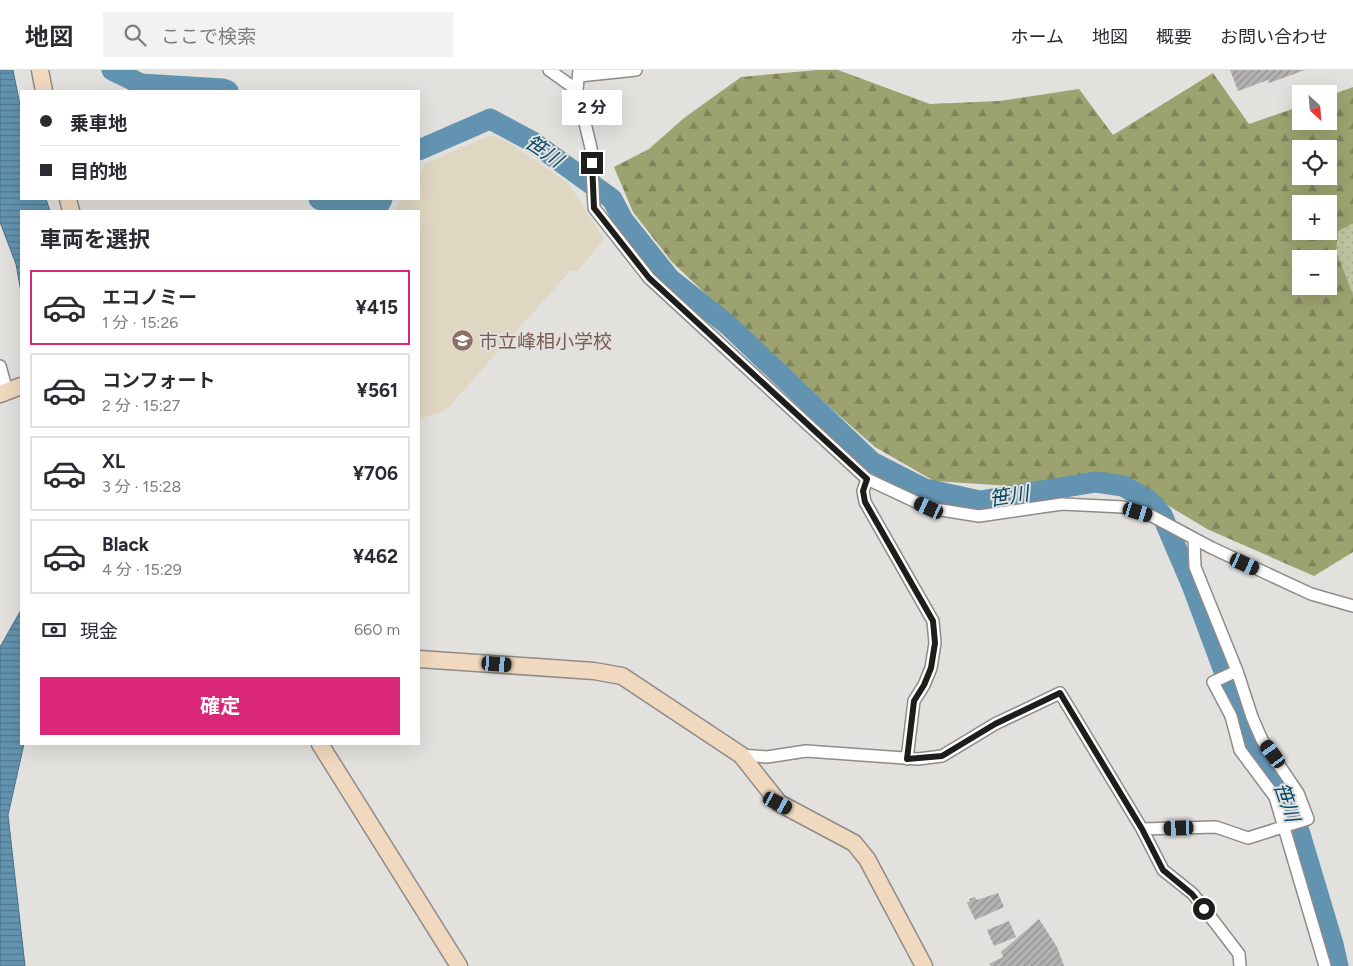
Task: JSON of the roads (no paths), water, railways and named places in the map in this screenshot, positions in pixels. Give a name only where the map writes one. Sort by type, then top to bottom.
[{"type":"street","points":[[40,70],[44,90]]},
{"type":"street","points":[[550,70],[577,90]]},
{"type":"street","points":[[636,70],[579,73],[577,90],[591,148],[594,208],[649,278],[867,479],[929,508],[979,516],[1062,504],[1123,507],[1152,516],[1194,540],[1311,594],[1353,606]]},
{"type":"street","points":[[0,366],[11,390]]},
{"type":"street","points":[[867,479],[863,491],[865,502],[933,621],[935,643],[931,668],[924,685],[914,701],[907,759]]},
{"type":"street","points":[[1142,829],[1216,826],[1248,838],[1308,819],[1298,793],[1262,740],[1252,717],[1237,671],[1195,567],[1194,540]]},
{"type":"street","points":[[420,659],[594,670],[622,676],[741,755],[778,803],[854,843],[867,859],[924,966]]},
{"type":"street","points":[[1237,671],[1213,682],[1230,716],[1240,750],[1274,797],[1324,966]]},
{"type":"street","points":[[741,755],[768,758],[806,751],[907,759],[942,756],[995,724],[1060,693],[1142,829],[1163,870],[1192,894],[1239,954],[1240,966]]},
{"type":"street","points":[[321,745],[459,966]]},
{"type":"water","points":[[0,70],[13,70],[20,105],[20,200],[46,200],[50,210],[20,210],[20,286],[16,264],[0,222]]},
{"type":"water","points":[[20,612],[20,745],[24,745],[8,815],[25,966],[0,966],[0,647]]},
{"type":"waterway","name":"笹川","points":[[112,70],[141,84],[226,90]]},
{"type":"waterway","name":"笹川","points":[[420,150],[490,119],[533,142],[612,199],[623,220],[670,279],[728,325],[872,462],[925,489],[980,501],[1096,482],[1123,486],[1148,500],[1162,515],[1192,585],[1247,733],[1280,778],[1300,834],[1338,966]]},
{"type":"waterway","name":"笹川","points":[[321,200],[348,208],[379,205],[382,200]]},
{"type":"place","name":"市立峰相小学校","points":[[463,341]]}]
